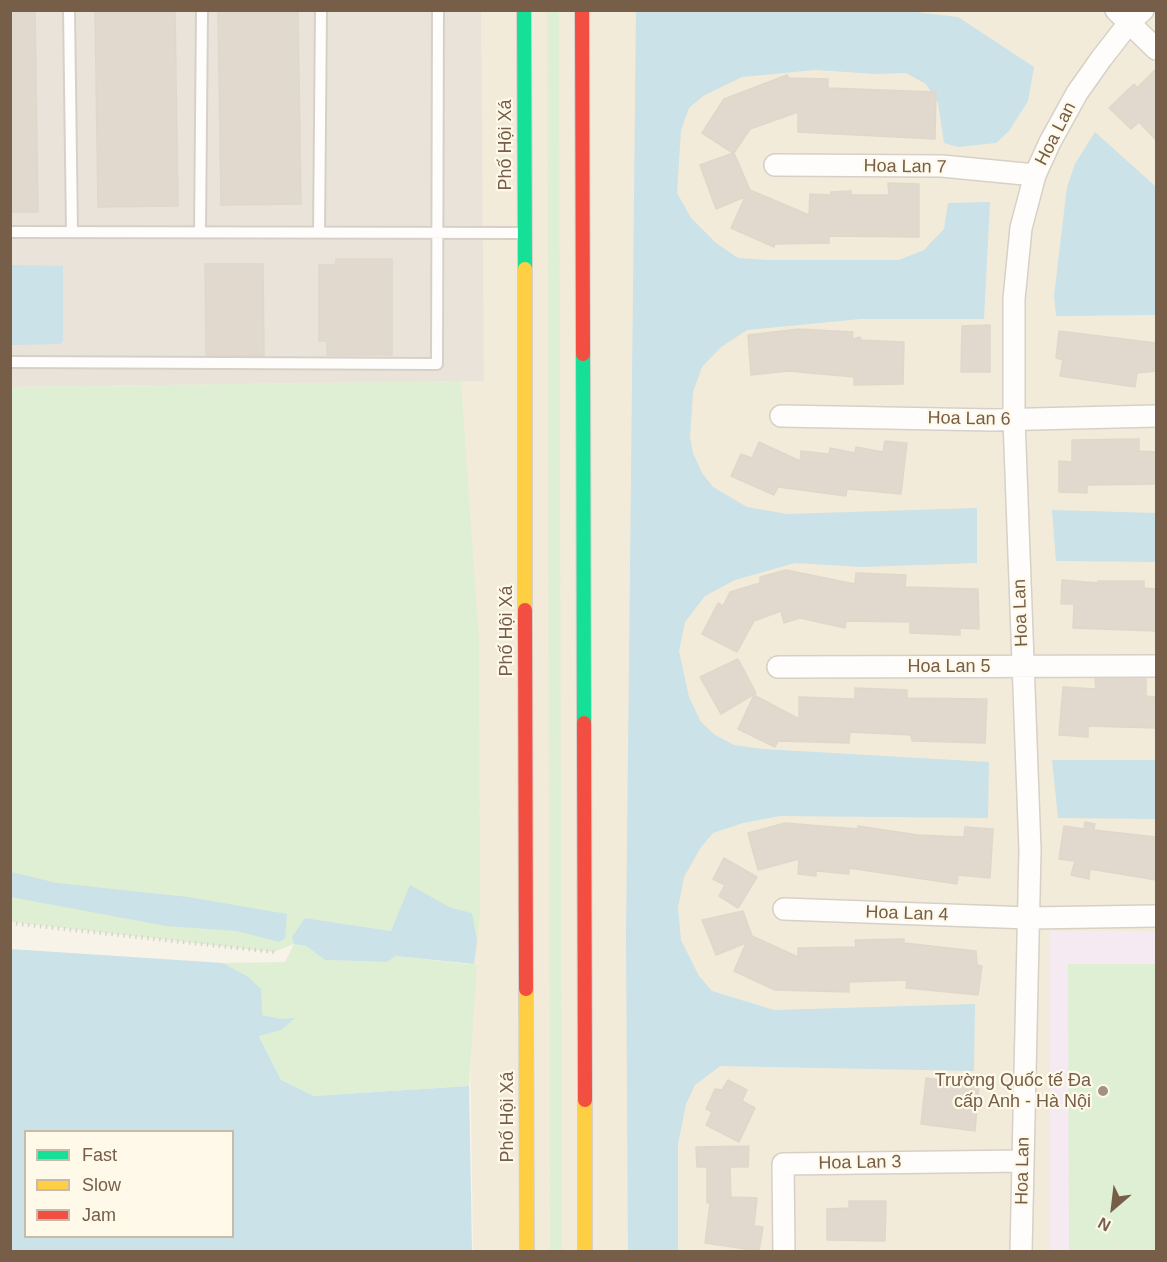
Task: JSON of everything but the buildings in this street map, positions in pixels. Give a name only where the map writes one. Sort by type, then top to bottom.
[{"type":"main road","name":"Phố Hội Xá","points":[[524,10],[527,1251]]},
{"type":"main road","points":[[582,10],[585,1251]]},
{"type":"street","points":[[1129,15],[1156,49]]},
{"type":"street","name":"Hoa Lan","points":[[1021,1251],[1030,850],[1014,419],[1014,299],[1021,228],[1035,175],[1077,93],[1129,15]]},
{"type":"street","name":"Hoa Lan 7","points":[[775,165],[942,166],[1035,175]]},
{"type":"street","name":"Hoa Lan 6","points":[[781,416],[1014,419],[1156,416]]},
{"type":"street","name":"Hoa Lan 5","points":[[778,667],[1156,666]]},
{"type":"street","name":"Hoa Lan 4","points":[[784,909],[1029,918],[1156,916]]},
{"type":"street","name":"Hoa Lan 3","points":[[784,1251],[783,1164],[1023,1161]]},
{"type":"lane","points":[[69,10],[72,232]]},
{"type":"lane","points":[[200,232],[202,10]]},
{"type":"lane","points":[[319,232],[321,10]]},
{"type":"lane","points":[[10,362],[437,364],[438,10]]},
{"type":"lane","points":[[10,232],[525,233]]},
{"type":"path","points":[[10,923],[274,952]]},
{"type":"shaded area","points":[[10,11],[481,11],[484,381],[11,387]]},
{"type":"shaded area","points":[[456,11],[1156,11],[1156,1251],[473,1251]]},
{"type":"shaded area","name":"Trường Quốc tế Đa cấp Anh - Hà Nội","points":[[1050,931],[1156,931],[1156,1251],[1050,1251]]},
{"type":"green space","points":[[547,11],[559,11],[562,1252],[550,1251]]},
{"type":"green space","points":[[461,381],[479,640],[480,914],[477,941],[471,913],[451,909],[411,886],[391,931],[305,918],[294,944],[274,952],[11,922],[10,387]]},
{"type":"green space","points":[[294,944],[306,946],[325,960],[387,962],[396,956],[477,965],[469,1086],[314,1096],[281,1080],[259,1035],[281,1030],[282,1019],[262,1015],[247,976],[223,963],[285,962]]},
{"type":"green space","name":"Trường Quốc tế Đa cấp Anh - Hà Nội","points":[[1068,964],[1156,964],[1156,1251],[1069,1251]]},
{"type":"water","points":[[899,10],[958,17],[1034,67],[1028,101],[1009,131],[996,143],[958,147],[944,143],[938,103],[926,84],[906,73],[877,74],[815,70],[742,77],[703,96],[689,108],[681,130],[677,193],[691,218],[716,243],[738,258],[767,260],[899,260],[924,250],[944,229],[948,203],[990,202],[984,319],[861,319],[747,330],[721,347],[702,367],[693,392],[690,437],[693,453],[702,473],[713,487],[747,507],[787,514],[977,508],[977,563],[862,567],[795,563],[735,580],[705,596],[685,622],[679,651],[689,697],[701,722],[715,735],[734,745],[763,749],[989,762],[988,818],[780,816],[743,823],[713,833],[701,847],[684,877],[678,908],[681,940],[699,976],[712,991],[774,1010],[975,1004],[974,1071],[720,1066],[695,1085],[686,1104],[678,1144],[678,1251],[628,1251],[626,937],[636,11]]},
{"type":"water","points":[[1095,132],[1156,187],[1156,315],[1056,316],[1054,296],[1067,187],[1075,164]]},
{"type":"water","points":[[11,265],[63,266],[63,341],[60,344],[11,345]]},
{"type":"water","points":[[1052,510],[1156,513],[1156,562],[1056,561]]},
{"type":"water","points":[[1052,760],[1156,760],[1156,819],[1058,818]]},
{"type":"water","points":[[11,872],[57,883],[188,897],[287,914],[285,938],[279,942],[237,931],[166,926],[11,897]]},
{"type":"water","points":[[410,885],[451,908],[472,913],[477,941],[474,964],[396,956],[387,962],[325,960],[306,946],[294,944],[292,937],[305,918],[391,931]]},
{"type":"water","points":[[10,949],[223,963],[247,976],[261,989],[262,1015],[282,1019],[295,1018],[281,1030],[259,1036],[281,1080],[314,1096],[469,1086],[472,1251],[11,1251]]},
{"type":"traffic: fast","points":[[524,10],[525,269]]},
{"type":"traffic: fast","points":[[583,354],[584,723]]},
{"type":"traffic: slow","points":[[525,269],[525,610]]},
{"type":"traffic: slow","points":[[526,989],[527,1252]]},
{"type":"traffic: slow","points":[[585,1100],[585,1252]]},
{"type":"traffic: jam","points":[[582,10],[583,354]]},
{"type":"traffic: jam","points":[[525,610],[526,989]]},
{"type":"traffic: jam","points":[[584,723],[585,1100]]},
{"type":"place","name":"Trường Quốc tế Đa cấp Anh - Hà Nội","points":[[1103,1091]]}]
